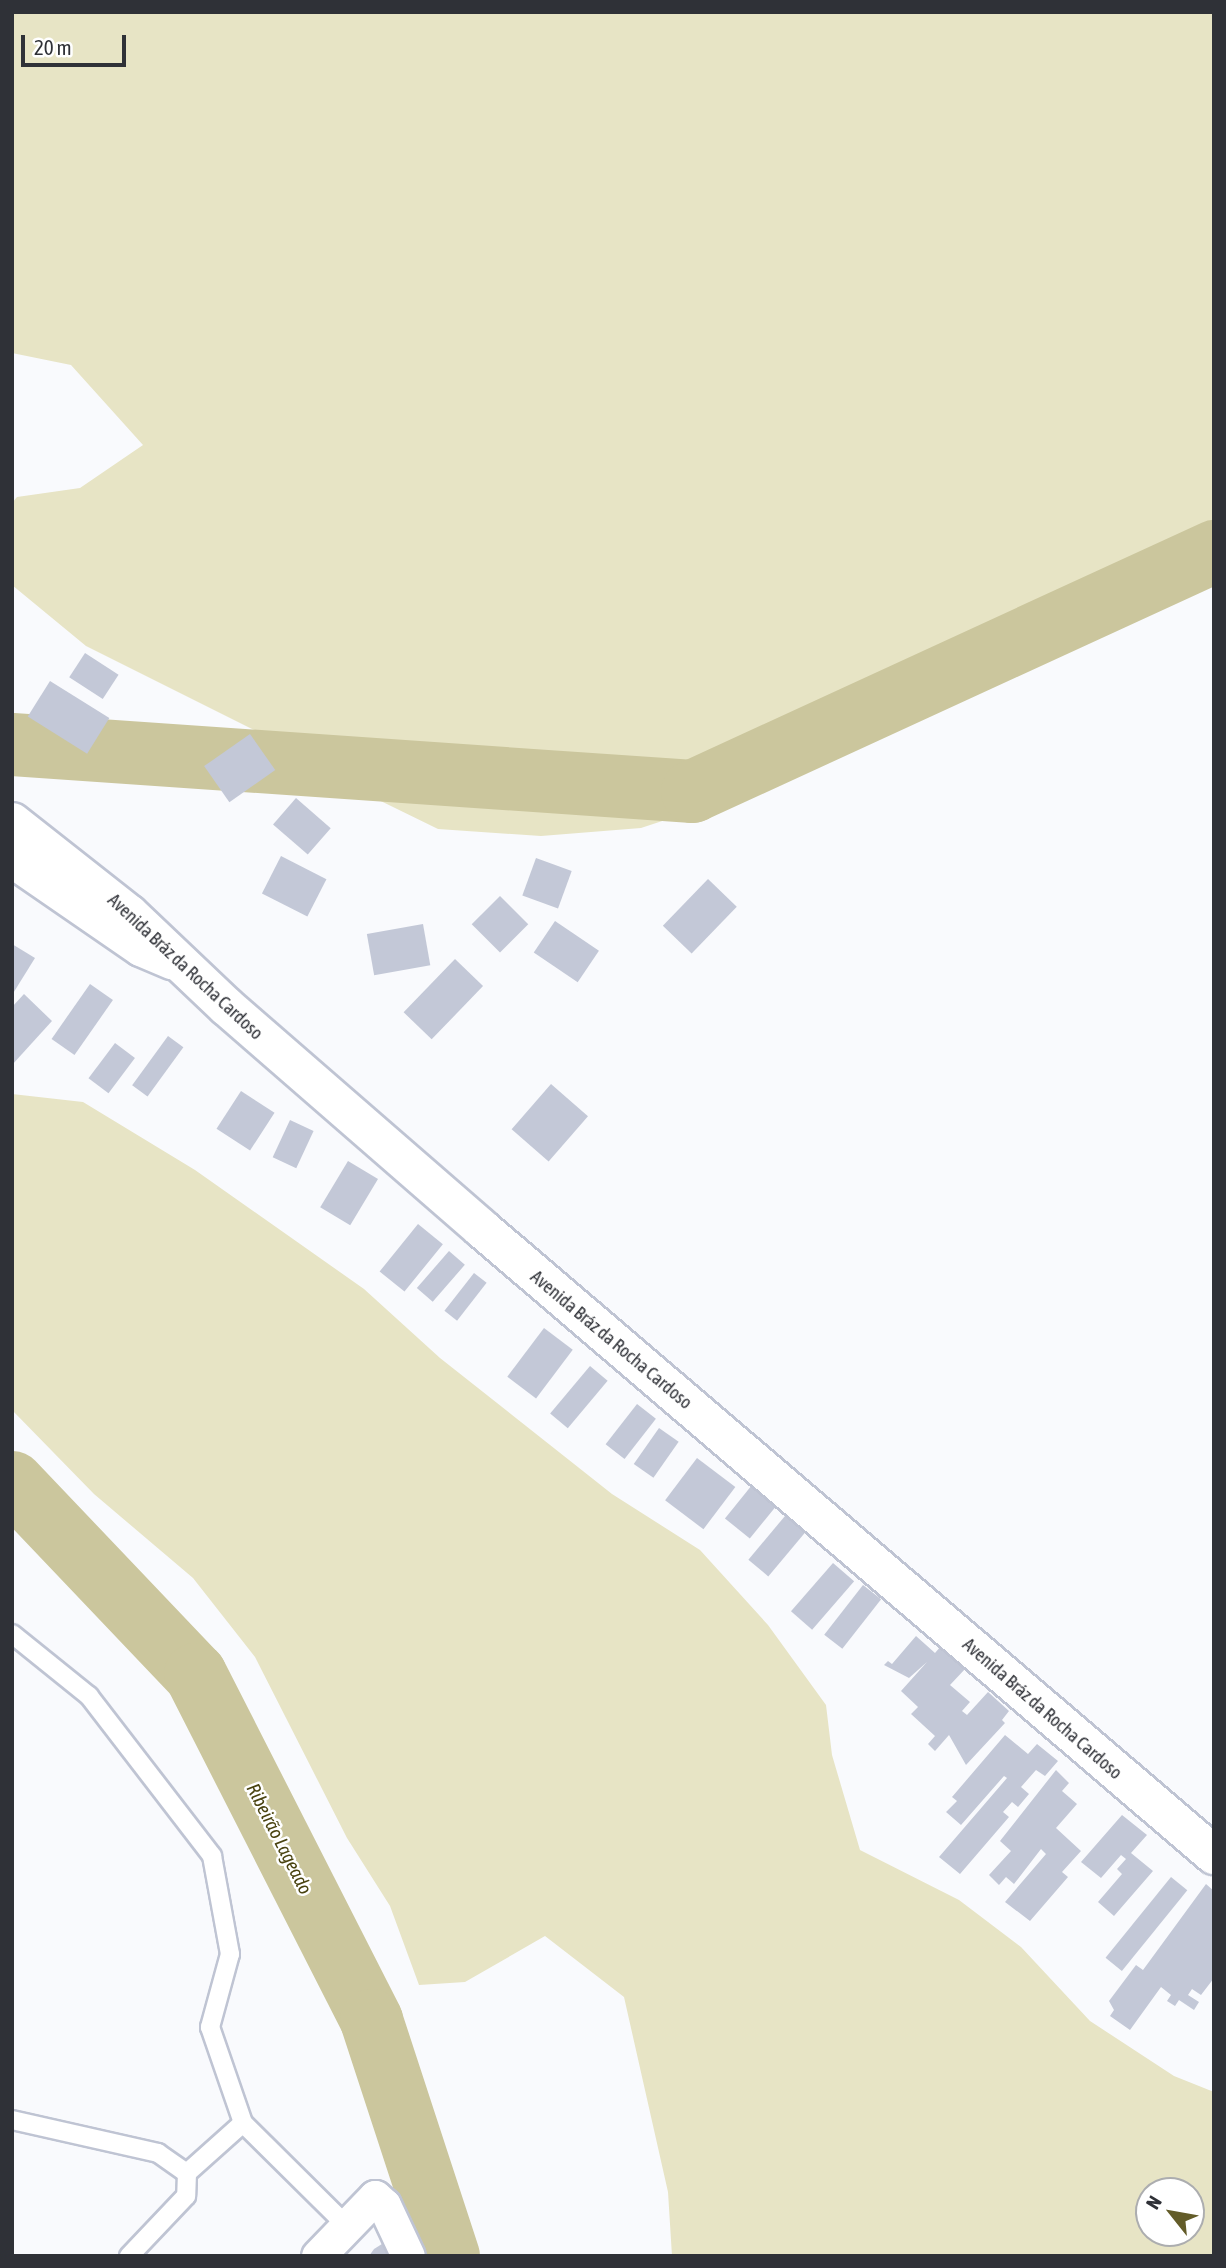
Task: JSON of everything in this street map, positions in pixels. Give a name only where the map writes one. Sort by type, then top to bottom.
[{"type":"street","name":"Avenida Bráz da Rocha Cardoso","points":[[12,822],[129,914],[186,968],[502,1247],[1214,1855]]},
{"type":"street","points":[[12,861],[141,949],[186,968]]},
{"type":"street","points":[[318,2256],[373,2197],[384,2205],[408,2256]]},
{"type":"lane","points":[[12,1634],[89,1696],[212,1856],[230,1954],[210,2027],[243,2123],[345,2224]]},
{"type":"lane","points":[[12,2120],[158,2153],[187,2173]]},
{"type":"lane","points":[[129,2256],[186,2196],[187,2173],[243,2123]]},
{"type":"shaded area","points":[[12,12],[1214,12],[1214,553],[1044,637],[937,672],[842,710],[738,796],[641,828],[541,836],[438,829],[348,785],[260,733],[86,646],[12,585],[12,503],[17,497],[80,488],[143,445],[71,365],[12,353]]},
{"type":"shaded area","points":[[12,1094],[83,1102],[195,1170],[364,1289],[440,1358],[612,1494],[700,1550],[768,1625],[826,1705],[832,1755],[860,1850],[959,1900],[1021,1947],[1090,2021],[1174,2076],[1214,2092],[1214,2256],[672,2256],[668,2192],[624,1997],[545,1936],[465,1982],[419,1985],[390,1906],[347,1838],[255,1657],[193,1578],[94,1494],[12,1410]]},
{"type":"building","points":[[85,653],[119,675],[103,699],[69,677]]},
{"type":"building","points":[[50,681],[109,718],[87,754],[28,717]]},
{"type":"building","points":[[250,734],[275,770],[229,802],[204,766]]},
{"type":"building","points":[[296,798],[331,828],[308,855],[273,824]]},
{"type":"building","points":[[281,856],[326,879],[307,917],[262,893]]},
{"type":"building","points":[[536,858],[572,871],[558,909],[522,896]]},
{"type":"building","points":[[708,879],[737,907],[692,954],[663,926]]},
{"type":"building","points":[[500,896],[528,924],[500,953],[472,924]]},
{"type":"building","points":[[555,921],[599,951],[578,982],[534,953]]},
{"type":"building","points":[[423,924],[430,965],[374,975],[367,934]]},
{"type":"building","points":[[12,944],[35,958],[12,995]]},
{"type":"building","points":[[455,959],[483,986],[432,1039],[404,1012]]},
{"type":"building","points":[[90,984],[113,1000],[75,1055],[52,1039]]},
{"type":"building","points":[[24,994],[52,1021],[12,1065],[12,1007]]},
{"type":"building","points":[[168,1036],[183,1047],[148,1097],[132,1085]]},
{"type":"building","points":[[115,1043],[135,1058],[108,1093],[89,1078]]},
{"type":"building","points":[[551,1084],[588,1116],[549,1161],[512,1129]]},
{"type":"building","points":[[241,1091],[275,1113],[250,1151],[216,1129]]},
{"type":"building","points":[[290,1120],[314,1131],[296,1168],[273,1157]]},
{"type":"building","points":[[348,1161],[378,1179],[350,1225],[320,1207]]},
{"type":"building","points":[[418,1224],[443,1244],[404,1292],[380,1271]]},
{"type":"building","points":[[449,1251],[465,1265],[433,1302],[417,1288]]},
{"type":"building","points":[[474,1273],[487,1283],[457,1321],[444,1311]]},
{"type":"building","points":[[544,1328],[573,1350],[536,1398],[507,1377]]},
{"type":"building","points":[[590,1366],[608,1381],[568,1428],[550,1413]]},
{"type":"building","points":[[637,1404],[656,1419],[625,1459],[606,1444]]},
{"type":"building","points":[[659,1428],[679,1442],[653,1478],[634,1464]]},
{"type":"building","points":[[697,1458],[735,1487],[703,1529],[665,1500]]},
{"type":"building","points":[[752,1485],[777,1505],[750,1539],[725,1518]]},
{"type":"building","points":[[785,1516],[805,1533],[768,1576],[748,1560]]},
{"type":"building","points":[[833,1563],[854,1581],[812,1630],[791,1611]]},
{"type":"building","points":[[863,1585],[881,1599],[842,1649],[824,1635]]},
{"type":"building","points":[[916,1636],[935,1653],[941,1646],[966,1668],[950,1685],[970,1702],[962,1711],[967,1715],[988,1692],[1009,1711],[1002,1720],[1005,1723],[966,1765],[949,1735],[935,1751],[928,1744],[935,1736],[911,1714],[918,1707],[901,1691],[927,1662],[909,1678],[884,1665],[888,1661],[892,1664]]},
{"type":"building","points":[[1005,1735],[1028,1754],[1037,1744],[1058,1761],[1045,1776],[1036,1770],[1021,1787],[1029,1794],[1018,1807],[1012,1802],[1003,1812],[1009,1817],[960,1874],[939,1857],[1007,1778],[1004,1776],[961,1825],[946,1812],[957,1801],[952,1797]]},
{"type":"building","points":[[1056,1770],[1069,1783],[1062,1791],[1077,1804],[1056,1828],[1081,1851],[1062,1872],[1068,1877],[1030,1921],[1005,1902],[1046,1854],[1041,1849],[1014,1884],[1006,1877],[999,1885],[989,1875],[1011,1851],[1000,1841]]},
{"type":"building","points":[[1122,1815],[1147,1835],[1131,1853],[1153,1871],[1114,1916],[1098,1902],[1122,1874],[1117,1869],[1126,1859],[1121,1855],[1101,1878],[1081,1862]]},
{"type":"building","points":[[1171,1877],[1187,1890],[1122,1971],[1106,1958]]},
{"type":"building","points":[[1206,1884],[1214,1891],[1214,1978],[1201,1995],[1192,1989],[1188,1995],[1199,2002],[1194,2010],[1179,2000],[1175,2006],[1167,2001],[1171,1995],[1161,1987],[1130,2030],[1110,2016],[1114,2010],[1109,2001],[1136,1965],[1143,1970]]},
{"type":"building","points":[[382,2244],[389,2256],[369,2256],[374,2249]]},
{"type":"waterway","points":[[12,744],[692,791],[1214,551]]},
{"type":"waterway","name":"Ribeirão Lageado","points":[[12,1482],[195,1674],[371,2020],[448,2256]]}]
